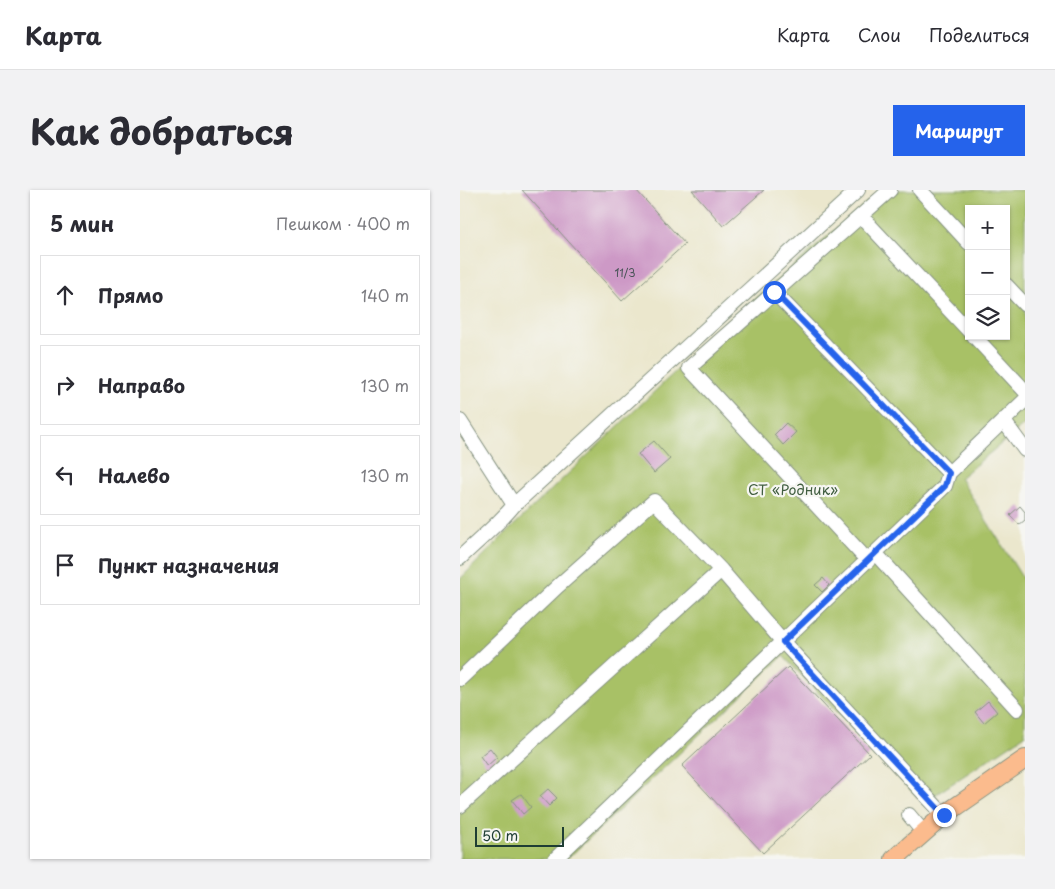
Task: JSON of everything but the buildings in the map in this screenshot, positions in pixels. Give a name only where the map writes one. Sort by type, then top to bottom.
[{"type":"main road","points":[[894,859],[944,815],[1025,759]]},
{"type":"lane","points":[[460,558],[503,518],[514,505],[858,190]]},
{"type":"lane","points":[[890,190],[689,368],[1017,709]]},
{"type":"lane","points":[[920,190],[965,239]]},
{"type":"lane","points":[[861,216],[965,327]]},
{"type":"lane","points":[[1010,289],[1025,305]]},
{"type":"lane","points":[[774,292],[949,473]]},
{"type":"lane","points":[[978,340],[1025,391]]},
{"type":"lane","points":[[555,859],[945,486],[949,473],[1025,400]]},
{"type":"lane","points":[[460,420],[514,505]]},
{"type":"lane","points":[[1003,420],[1025,450]]},
{"type":"lane","points":[[460,679],[558,586],[654,501],[720,570],[783,642],[944,815]]},
{"type":"lane","points":[[460,806],[720,570]]},
{"type":"lane","points":[[909,815],[924,833]]},
{"type":"green space","name":"СТ «Родник»","points":[[881,190],[1025,190],[1025,424],[960,478],[1025,582],[1025,735],[923,803],[783,656],[567,859],[460,859],[460,579],[718,331]]},
{"type":"route","points":[[774,292],[949,473],[945,486],[783,642],[944,815]]}]
